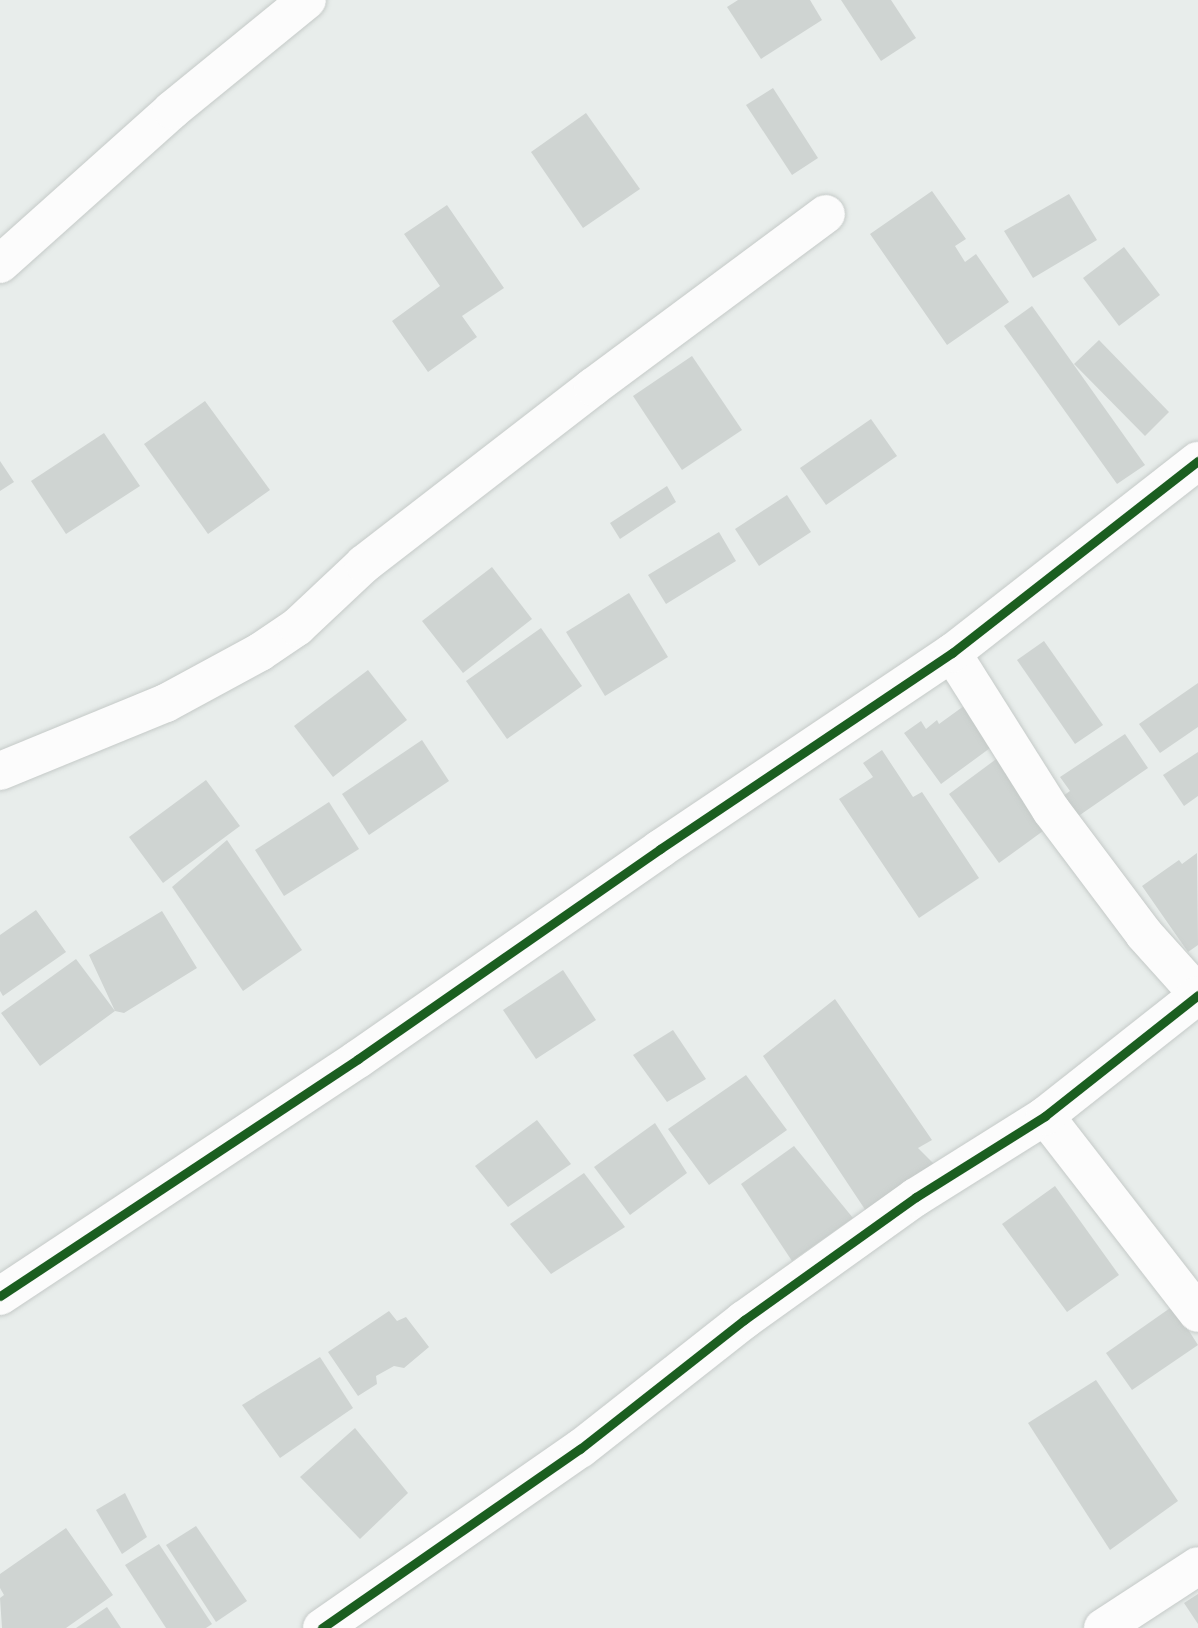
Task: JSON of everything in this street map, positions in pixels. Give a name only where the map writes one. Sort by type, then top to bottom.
[{"type":"street","points":[[0,264],[172,110],[307,0]]},
{"type":"street","points":[[0,771],[166,703],[288,634],[364,564],[593,387],[826,214]]},
{"type":"street","points":[[0,1296],[358,1059],[660,849],[952,653],[1198,461]]},
{"type":"street","points":[[322,1628],[580,1450],[744,1320],[916,1197],[1045,1116],[1198,995],[1144,934],[1051,810],[952,653]]},
{"type":"street","points":[[1045,1116],[1198,1313]]},
{"type":"street","points":[[1103,1628],[1198,1566]]},
{"type":"building","points":[[738,0],[810,0],[822,20],[761,59],[727,7]]},
{"type":"building","points":[[841,0],[891,0],[916,38],[881,61]]},
{"type":"building","points":[[773,88],[818,158],[792,175],[746,105]]},
{"type":"building","points":[[586,113],[640,189],[583,228],[531,152]]},
{"type":"building","points":[[932,191],[966,239],[955,246],[965,262],[976,254],[1009,302],[947,345],[870,234]]},
{"type":"building","points":[[1069,194],[1097,240],[1033,278],[1004,231]]},
{"type":"building","points":[[447,205],[504,288],[462,316],[477,337],[428,372],[392,321],[440,286],[404,234]]},
{"type":"building","points":[[1124,247],[1160,295],[1119,326],[1083,278]]},
{"type":"building","points":[[1032,306],[1145,465],[1117,484],[1004,326]]},
{"type":"building","points":[[1099,340],[1169,412],[1145,436],[1074,364]]},
{"type":"building","points":[[692,356],[742,430],[682,470],[633,396]]},
{"type":"building","points":[[205,401],[270,490],[208,534],[144,444]]},
{"type":"building","points":[[871,419],[897,456],[826,505],[800,468]]},
{"type":"building","points":[[104,433],[140,486],[66,534],[31,481]]},
{"type":"building","points":[[0,461],[14,482],[0,491]]},
{"type":"building","points":[[667,486],[676,502],[620,539],[610,523]]},
{"type":"building","points":[[787,495],[811,532],[759,566],[735,529]]},
{"type":"building","points":[[719,532],[736,561],[666,604],[648,575]]},
{"type":"building","points":[[492,567],[532,619],[463,673],[422,621]]},
{"type":"building","points":[[629,593],[668,657],[605,696],[566,632]]},
{"type":"building","points":[[541,628],[582,686],[507,739],[466,681]]},
{"type":"building","points":[[1044,641],[1103,725],[1075,744],[1017,660]]},
{"type":"building","points":[[368,670],[407,720],[333,777],[294,726]]},
{"type":"building","points":[[1198,683],[1198,727],[1160,753],[1139,724]]},
{"type":"building","points":[[968,703],[997,743],[941,784],[904,733],[921,721],[926,729],[937,720],[939,724]]},
{"type":"building","points":[[1125,734],[1148,768],[1077,817],[1063,796],[1070,791],[1060,777]]},
{"type":"building","points":[[422,740],[449,781],[369,835],[342,794]]},
{"type":"building","points":[[882,750],[913,797],[922,792],[979,878],[919,918],[839,799],[873,777],[863,763]]},
{"type":"building","points":[[1198,752],[1198,796],[1184,806],[1163,775]]},
{"type":"building","points":[[1003,754],[1054,823],[999,863],[949,794]]},
{"type":"building","points":[[206,780],[240,826],[163,883],[129,837]]},
{"type":"building","points":[[329,802],[359,849],[284,896],[255,850]]},
{"type":"building","points":[[227,840],[302,950],[243,991],[172,887]]},
{"type":"building","points":[[1197,853],[1198,945],[1188,952],[1142,886],[1179,860],[1182,864]]},
{"type":"building","points":[[36,910],[66,952],[3,996],[0,991],[0,935]]},
{"type":"building","points":[[162,911],[197,968],[124,1013],[115,1011],[89,955]]},
{"type":"building","points":[[76,959],[115,1011],[40,1066],[1,1013]]},
{"type":"building","points":[[563,970],[596,1020],[536,1059],[503,1010]]},
{"type":"building","points":[[835,999],[932,1140],[918,1148],[939,1169],[870,1217],[763,1056]]},
{"type":"building","points":[[673,1030],[706,1079],[667,1102],[633,1055]]},
{"type":"building","points":[[746,1075],[787,1130],[709,1185],[668,1129]]},
{"type":"building","points":[[537,1120],[571,1164],[508,1207],[475,1166]]},
{"type":"building","points":[[655,1123],[687,1173],[630,1215],[594,1167]]},
{"type":"building","points":[[794,1146],[853,1218],[792,1261],[741,1184]]},
{"type":"building","points":[[584,1173],[625,1227],[551,1274],[510,1224]]},
{"type":"building","points":[[1055,1186],[1119,1275],[1067,1312],[1002,1224]]},
{"type":"building","points":[[1173,1306],[1198,1345],[1132,1390],[1106,1353]]},
{"type":"building","points":[[389,1311],[397,1321],[406,1317],[429,1347],[404,1368],[394,1366],[376,1376],[377,1384],[358,1396],[328,1352]]},
{"type":"building","points":[[320,1357],[353,1408],[280,1458],[242,1405]]},
{"type":"building","points":[[1096,1380],[1178,1501],[1110,1550],[1028,1423]]},
{"type":"building","points":[[355,1428],[408,1493],[360,1539],[300,1477]]},
{"type":"building","points":[[125,1493],[147,1537],[122,1554],[96,1510]]},
{"type":"building","points":[[196,1526],[247,1601],[216,1622],[166,1545]]},
{"type":"building","points":[[66,1528],[113,1595],[66,1628],[2,1628],[0,1598],[4,1595],[0,1588],[0,1574]]},
{"type":"building","points":[[159,1544],[212,1624],[206,1628],[166,1628],[125,1565]]},
{"type":"building","points":[[1198,1594],[1198,1624],[1184,1603]]},
{"type":"building","points":[[107,1607],[121,1628],[76,1628]]},
{"type":"cycle path","points":[[0,1296],[358,1059],[660,849],[952,653],[1198,461]]},
{"type":"cycle path","points":[[322,1628],[580,1449],[744,1320],[916,1197],[1045,1116],[1198,995]]}]
